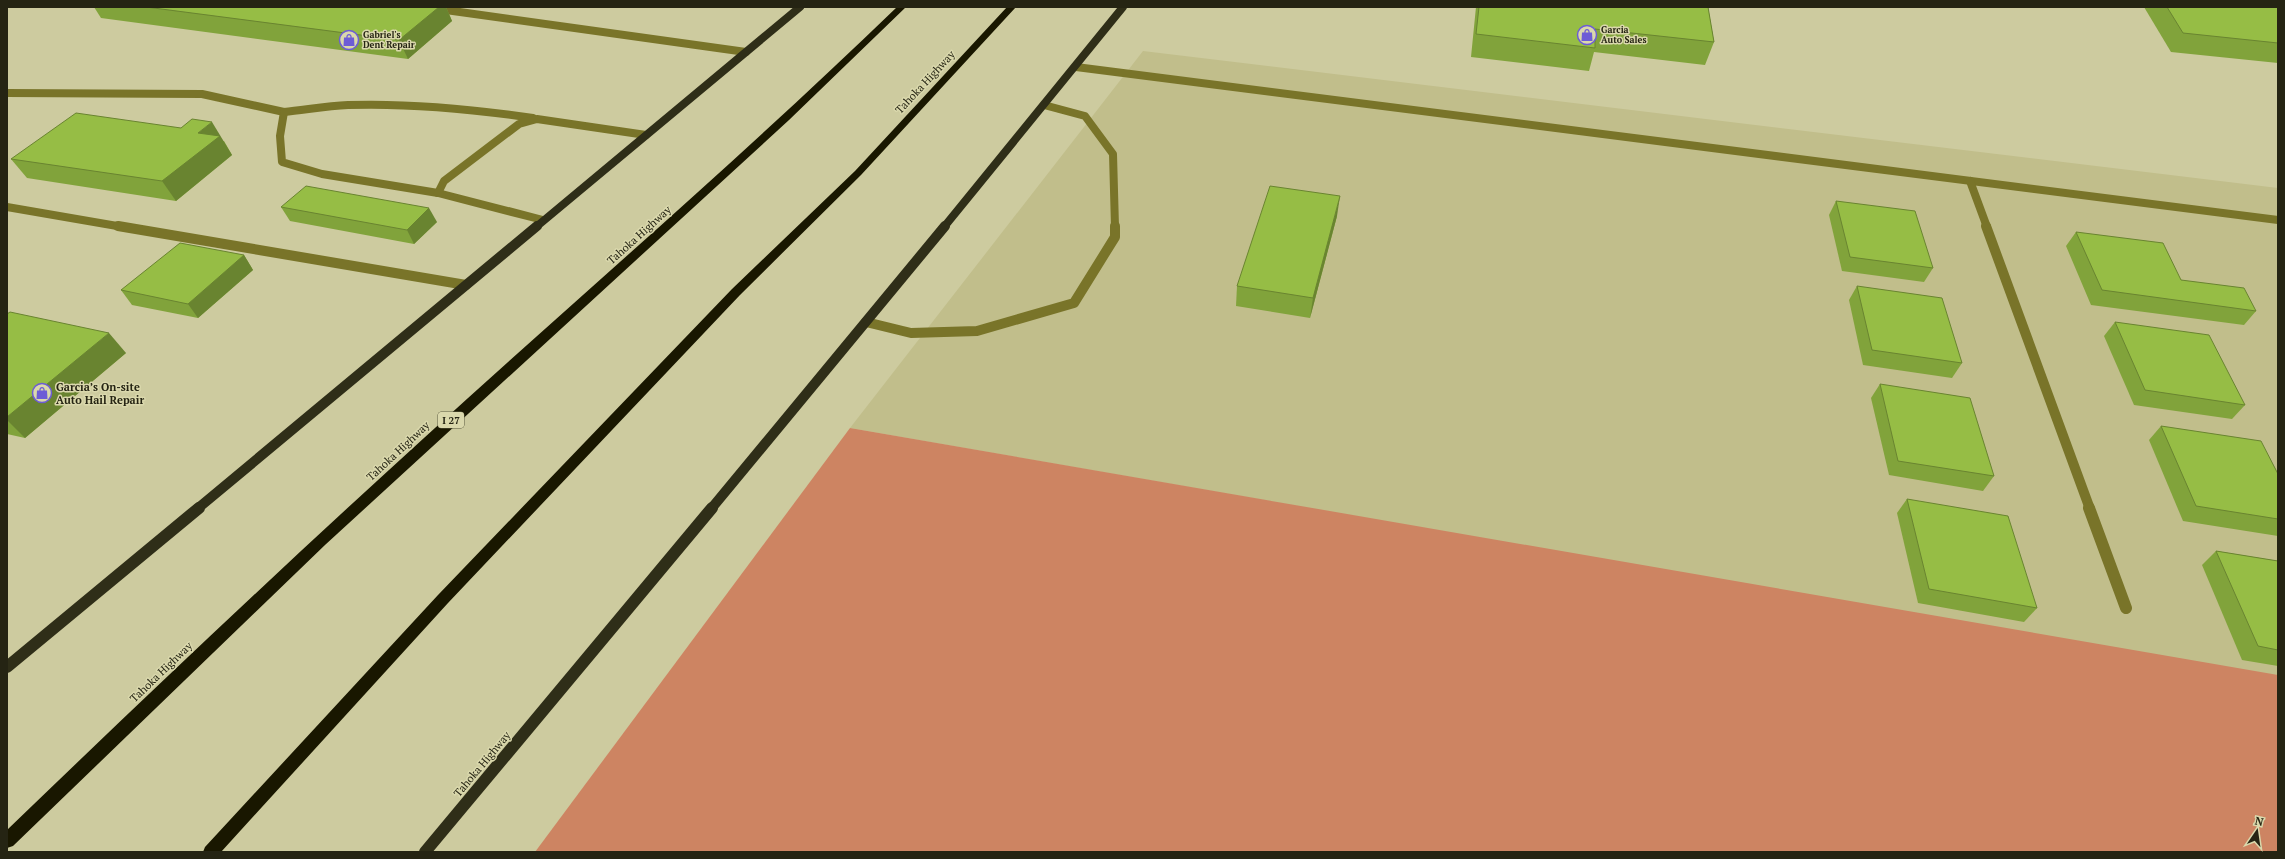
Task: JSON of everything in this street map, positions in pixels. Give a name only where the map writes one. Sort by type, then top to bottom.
[{"type":"highway","name":"Tahoka Highway","points":[[7,841],[209,644],[428,441],[761,140],[902,7]]},
{"type":"highway","name":"Tahoka Highway","points":[[211,852],[448,593],[736,292],[858,173],[1012,7]]},
{"type":"main road","points":[[7,667],[800,7]]},
{"type":"main road","name":"Tahoka Highway","points":[[425,852],[866,322],[1076,67],[1123,7]]},
{"type":"lane","points":[[424,7],[746,52]]},
{"type":"lane","points":[[472,14],[480,7]]},
{"type":"lane","points":[[1076,67],[2278,220]]},
{"type":"lane","points":[[7,93],[202,94],[284,112],[347,105],[428,106],[480,111],[646,135]]},
{"type":"lane","points":[[866,322],[911,333],[977,331],[1074,303],[1115,237],[1113,154],[1085,116],[1044,105]]},
{"type":"lane","points":[[284,112],[280,136],[282,162],[322,174],[438,193],[543,220]]},
{"type":"lane","points":[[438,193],[444,181],[519,124],[537,119]]},
{"type":"lane","points":[[1970,181],[2126,608]]},
{"type":"lane","points":[[7,207],[466,285]]},
{"type":"shaded area","points":[[1143,51],[2278,188],[2278,677],[850,428]]},
{"type":"shaded area","points":[[850,428],[2278,675],[2278,852],[535,852]]},
{"type":"building","points":[[146,7],[439,7],[399,40]]},
{"type":"building","points":[[1479,7],[1708,7],[1714,42],[1595,29],[1595,48],[1476,34]]},
{"type":"building","points":[[2167,7],[2278,7],[2278,43],[2183,33]]},
{"type":"building","points":[[76,113],[181,128],[192,119],[212,122],[198,133],[220,136],[162,181],[11,159]]},
{"type":"building","points":[[306,186],[429,208],[407,230],[281,207]]},
{"type":"building","points":[[1270,186],[1340,196],[1313,298],[1237,286]]},
{"type":"building","points":[[1836,201],[1915,211],[1933,268],[1850,257]]},
{"type":"building","points":[[2076,232],[2163,243],[2181,280],[2244,288],[2256,311],[2102,290]]},
{"type":"building","points":[[180,243],[244,255],[188,304],[121,290]]},
{"type":"building","points":[[1857,286],[1942,298],[1962,363],[1872,350]]},
{"type":"building","points":[[10,312],[109,333],[7,417],[7,314]]},
{"type":"building","points":[[2115,322],[2209,335],[2245,405],[2145,390]]},
{"type":"building","points":[[1880,384],[1970,398],[1994,476],[1898,461]]},
{"type":"building","points":[[2161,426],[2261,441],[2278,474],[2278,519],[2196,506]]},
{"type":"building","points":[[1907,499],[2008,516],[2037,608],[1929,589]]},
{"type":"building","points":[[2216,551],[2278,561],[2278,650],[2258,646]]},
{"type":"place","name":"Garcia Auto Sales","points":[[1587,35]]},
{"type":"place","name":"Gabriel's Dent Repair","points":[[349,40]]},
{"type":"place","name":"Garcia’s On-site Auto Hail Repair","points":[[42,393]]}]
